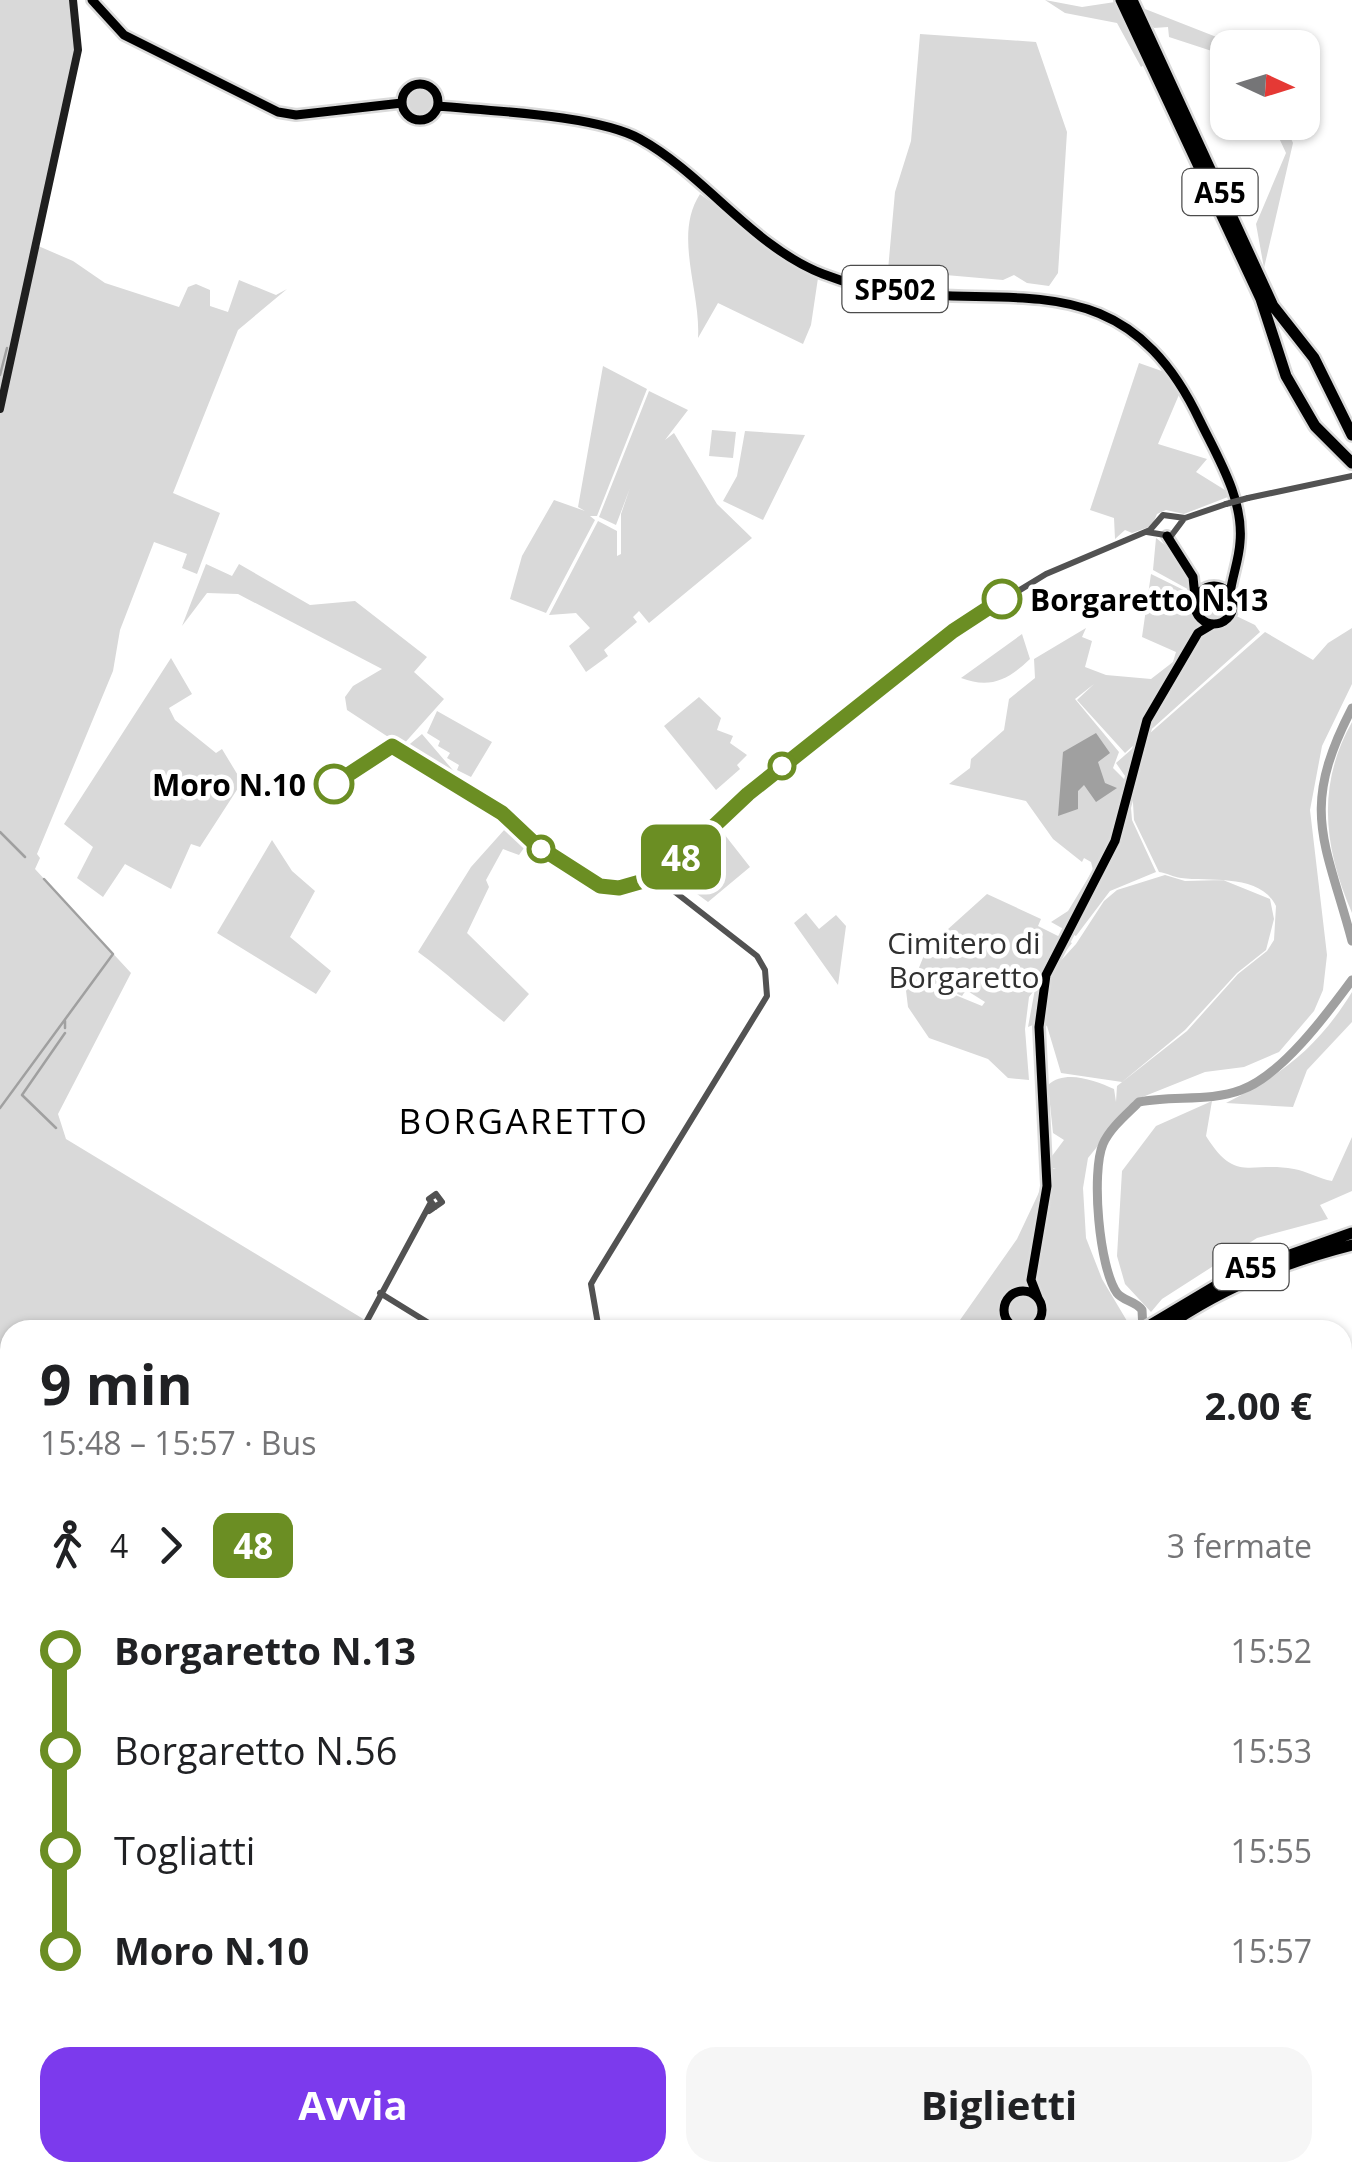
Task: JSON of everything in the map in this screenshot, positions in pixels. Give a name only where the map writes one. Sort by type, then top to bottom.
[{"type":"highway","name":"A55","points":[[1121,0],[1261,299],[1286,376],[1315,426],[1352,463]]},
{"type":"highway","name":"A55","points":[[1132,0],[1273,306],[1314,358],[1352,435]]},
{"type":"highway","name":"A55","points":[[1170,1320],[1236,1274],[1352,1232]]},
{"type":"highway","name":"A55","points":[[1173,1320],[1254,1278],[1352,1245]]},
{"type":"main road","points":[[0,409],[78,50],[74,0]]},
{"type":"main road","name":"SP502","points":[[92,0],[124,34],[278,112],[296,115],[402,103]]},
{"type":"main road","name":"SP502","points":[[423,84],[436,94],[438,106],[429,119],[417,120],[406,114],[402,103],[408,88],[423,84]]},
{"type":"main road","name":"SP502","points":[[438,106],[596,125],[635,136],[820,274],[885,288],[1072,302],[1116,320],[1148,342],[1187,393],[1234,496],[1241,529],[1230,614],[1198,633],[1147,720],[1115,841],[1046,975],[1038,1027],[1047,1186],[1032,1273],[1041,1317],[1038,1320]]},
{"type":"main road","points":[[1171,526],[1176,546],[1193,576],[1198,633]]},
{"type":"main road","points":[[1195,600],[1237,561]]},
{"type":"main road","points":[[1193,576],[1230,594]]},
{"type":"main road","points":[[1197,614],[1213,624]]},
{"type":"main road","name":"SP502","points":[[1009,1320],[1005,1306],[1032,1273]]},
{"type":"main road","points":[[1017,1292],[1038,1298]]},
{"type":"street","points":[[597,1320],[591,1284],[767,996],[765,970],[758,956],[679,892],[670,876],[679,859],[748,794],[953,631],[1046,574],[1226,504],[1352,476]]},
{"type":"street","points":[[367,1320],[431,1208]]},
{"type":"street","points":[[380,1293],[424,1320]]},
{"type":"green space","points":[[0,0],[76,0],[79,39],[36,245],[73,261],[105,283],[179,307],[188,287],[196,284],[210,290],[210,306],[228,312],[239,280],[276,295],[287,289],[238,330],[173,493],[220,513],[197,574],[182,568],[187,554],[154,542],[120,630],[113,671],[37,854],[40,858],[35,869],[131,973],[58,1114],[66,1139],[365,1320],[0,1320]]},
{"type":"green space","points":[[1045,0],[1082,7],[1115,2],[1144,65],[1141,67],[1117,23],[1065,13]]},
{"type":"green space","points":[[1140,7],[1210,34],[1210,50],[1169,37],[1168,27],[1154,28]]},
{"type":"green space","points":[[920,34],[1036,42],[1067,132],[1058,273],[1049,286],[1027,283],[1014,275],[1003,280],[888,270],[895,192],[911,141]]},
{"type":"green space","points":[[419,88],[429,92],[433,102],[429,112],[419,116],[409,112],[405,102],[409,92]]},
{"type":"green space","points":[[1280,140],[1293,143],[1264,268],[1256,224],[1286,153]]},
{"type":"green space","points":[[700,194],[818,278],[811,325],[803,344],[718,303],[698,338],[688,245],[692,210]]},
{"type":"green space","points":[[1139,363],[1173,375],[1181,390],[1158,444],[1207,459],[1196,472],[1233,495],[1184,514],[1166,510],[1157,514],[1152,526],[1132,533],[1125,530],[1115,539],[1114,518],[1090,510]]},
{"type":"green space","points":[[603,366],[647,389],[597,516],[590,516],[595,520],[546,613],[510,599],[522,556],[554,500],[585,511],[578,507]]},
{"type":"green space","points":[[649,391],[688,410],[665,440],[674,433],[717,504],[752,538],[649,623],[639,611],[633,617],[637,622],[604,650],[608,656],[586,672],[569,646],[590,628],[576,613],[549,615],[598,521],[617,531],[617,556],[621,554],[621,514],[630,488],[616,525],[599,517]]},
{"type":"green space","points":[[712,430],[736,432],[733,458],[709,456]]},
{"type":"green space","points":[[745,431],[805,435],[763,520],[723,501],[737,476]]},
{"type":"green space","points":[[1156,538],[1174,552],[1193,592],[1153,570]]},
{"type":"green space","points":[[206,564],[232,576],[239,564],[310,605],[355,601],[427,657],[414,672],[444,699],[402,746],[347,710],[345,697],[353,686],[382,669],[238,594],[207,593],[182,626]]},
{"type":"green space","points":[[1151,574],[1200,598],[1210,590],[1222,592],[1228,599],[1228,612],[1255,625],[1260,632],[1125,753],[1077,700],[1094,684],[1075,699],[1119,752],[1113,768],[1129,784],[1132,820],[1156,872],[1110,891],[1076,936],[1051,922],[1068,911],[1093,870],[1091,862],[1084,858],[1082,862],[1053,839],[1026,801],[949,784],[970,768],[971,759],[1004,730],[1009,699],[1035,678],[1034,659],[1086,628],[1082,637],[1092,641],[1085,667],[1106,675],[1151,679],[1173,662],[1176,652],[1142,637]]},
{"type":"green space","points":[[1352,628],[1352,684],[1322,746],[1310,810],[1327,955],[1323,990],[1314,1011],[1279,1052],[1244,1067],[1205,1072],[1135,1100],[1088,1158],[1083,1188],[1086,1238],[1102,1279],[1126,1320],[960,1320],[1017,1239],[1050,1169],[1056,1169],[1052,1168],[1052,1156],[1064,1140],[1053,1133],[1048,1085],[1063,1078],[1090,1080],[1114,1089],[1116,1102],[1117,1086],[1187,1031],[1274,940],[1276,906],[1258,888],[1159,872],[1134,820],[1132,786],[1116,763],[1265,632],[1313,660],[1328,643]]},
{"type":"green space","points":[[1022,634],[1030,659],[1014,672],[990,682],[961,678]]},
{"type":"green space","points":[[171,658],[192,694],[169,708],[175,720],[216,753],[222,749],[242,782],[200,847],[191,844],[171,889],[125,864],[103,897],[77,878],[93,847],[64,824]]},
{"type":"green space","points":[[699,697],[721,718],[717,730],[733,736],[730,743],[747,755],[737,765],[740,769],[716,790],[664,726]]},
{"type":"green space","points":[[437,711],[492,742],[471,777],[457,770],[459,765],[447,758],[450,753],[427,733]]},
{"type":"green space","points":[[1352,722],[1352,913],[1335,865],[1328,817],[1333,770]]},
{"type":"green space","points":[[422,734],[463,782],[462,785],[405,748]]},
{"type":"green space","points":[[505,829],[526,845],[519,855],[503,849],[486,880],[489,887],[467,933],[529,994],[504,1022],[418,952],[471,867]]},
{"type":"green space","points":[[721,830],[750,867],[708,902],[682,883],[679,872]]},
{"type":"green space","points":[[272,840],[292,871],[315,891],[290,937],[331,971],[316,994],[217,933]]},
{"type":"green space","points":[[1165,875],[1185,881],[1223,880],[1270,899],[1274,919],[1266,950],[1237,973],[1185,1030],[1122,1082],[1061,1073],[1047,1026],[1040,1022],[1028,1027],[1035,989],[1076,944],[1104,901],[1117,890]]},
{"type":"green space","name":"Cimitero di Borgaretto","points":[[987,894],[1041,919],[1038,926],[1072,943],[1029,997],[1025,1029],[1029,1080],[1008,1078],[988,1059],[929,1038],[908,1007],[904,974],[982,1006],[985,1002],[966,990],[962,996],[916,975],[927,948]]},
{"type":"green space","points":[[806,913],[819,929],[836,915],[846,926],[838,985],[794,923]]},
{"type":"green space","points":[[1352,992],[1352,1022],[1307,1070],[1293,1107],[1226,1103],[1298,1057],[1326,1028]]},
{"type":"green space","points":[[1212,1101],[1206,1136],[1226,1160],[1244,1168],[1294,1169],[1332,1181],[1352,1137],[1352,1191],[1320,1205],[1328,1219],[1257,1238],[1162,1299],[1151,1312],[1125,1284],[1117,1256],[1122,1171],[1156,1126]]},
{"type":"shaded area","points":[[1096,733],[1110,753],[1098,762],[1105,783],[1117,788],[1096,802],[1084,785],[1078,791],[1078,809],[1058,816],[1063,752]]},
{"type":"waterway","points":[[0,375],[7,348]]},
{"type":"waterway","points":[[1352,708],[1326,773],[1322,800],[1326,850],[1352,941]]},
{"type":"waterway","points":[[0,832],[25,857]]},
{"type":"waterway","points":[[0,1108],[113,954],[44,879]]},
{"type":"waterway","points":[[1142,1320],[1142,1310],[1117,1293],[1101,1242],[1098,1176],[1106,1138],[1139,1102],[1216,1096],[1256,1083],[1302,1042],[1352,980]]},
{"type":"waterway","points":[[65,1021],[65,1028]]},
{"type":"waterway","points":[[56,1128],[22,1095],[65,1033]]},
{"type":"bus line","name":"48","points":[[334,784],[392,746],[502,813],[536,845],[600,886],[614,888],[640,882],[679,859],[748,794],[953,631],[1002,599]]},
{"type":"place","name":"Borgaretto N.13","points":[[1002,599]]},
{"type":"place","name":"Moro N.10","points":[[334,784]]},
{"type":"district","name":"BORGARETTO","points":[[524,1120]]}]
